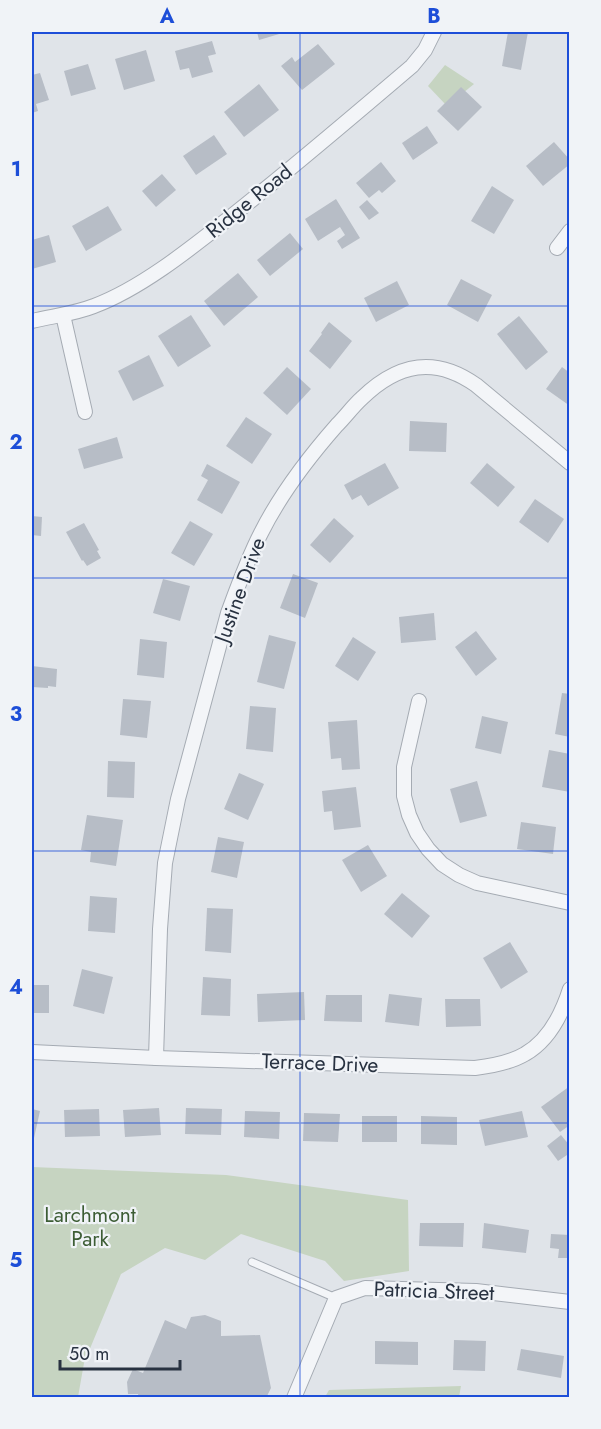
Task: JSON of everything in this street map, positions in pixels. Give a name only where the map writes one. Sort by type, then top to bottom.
[{"type":"street","name":"Ridge Road","points":[[32,321],[93,307],[121,294],[200,242],[412,66],[425,50],[434,32]]},
{"type":"street","points":[[557,248],[570,231]]},
{"type":"street","points":[[63,315],[85,412]]},
{"type":"street","name":"Justine Drive","points":[[156,1058],[162,893],[165,863],[178,799],[228,613],[258,539],[293,480],[362,398],[382,381],[398,372],[416,367],[444,369],[462,375],[570,463]]},
{"type":"street","points":[[419,701],[405,767],[404,796],[417,833],[428,849],[442,864],[477,883],[570,903]]},
{"type":"street","name":"Terrace Drive","points":[[32,1052],[475,1068],[525,1054],[539,1043],[559,1017],[570,989]]},
{"type":"street","name":"Patricia Street","points":[[336,1298],[365,1288],[476,1291],[570,1302]]},
{"type":"street","points":[[294,1398],[336,1298]]},
{"type":"lane","points":[[252,1262],[336,1298]]},
{"type":"green space","points":[[445,65],[474,84],[447,106],[428,86]]},
{"type":"green space","name":"Larchmont Park","points":[[32,1167],[226,1175],[408,1200],[409,1271],[344,1281],[325,1261],[241,1234],[205,1260],[165,1248],[121,1274],[84,1363],[78,1397],[32,1397]]},
{"type":"green space","points":[[461,1386],[459,1397],[325,1397],[329,1390]]},
{"type":"building","points":[[257,32],[286,32],[259,40]]},
{"type":"building","points":[[508,32],[528,32],[521,70],[502,66]]},
{"type":"building","points":[[212,41],[216,54],[208,56],[213,72],[192,78],[189,68],[180,70],[175,51]]},
{"type":"building","points":[[318,44],[335,64],[302,90],[281,66],[292,57],[295,62]]},
{"type":"building","points":[[146,50],[155,81],[124,90],[115,59]]},
{"type":"building","points":[[88,64],[96,89],[71,96],[64,71]]},
{"type":"building","points":[[40,73],[49,100],[36,104],[38,111],[32,113],[32,75]]},
{"type":"building","points":[[259,84],[279,110],[244,137],[224,112]]},
{"type":"building","points":[[461,87],[482,107],[458,131],[437,111]]},
{"type":"building","points":[[427,126],[438,143],[413,160],[402,143]]},
{"type":"building","points":[[214,135],[227,154],[196,175],[183,156]]},
{"type":"building","points":[[554,142],[570,160],[570,164],[543,186],[526,166]]},
{"type":"building","points":[[381,162],[396,181],[382,193],[379,190],[369,198],[356,183]]},
{"type":"building","points":[[162,174],[176,190],[156,207],[142,191]]},
{"type":"building","points":[[492,186],[514,200],[494,234],[471,221]]},
{"type":"building","points":[[336,199],[360,238],[342,249],[337,241],[345,235],[340,227],[318,241],[305,219]]},
{"type":"building","points":[[367,200],[379,213],[369,220],[359,207]]},
{"type":"building","points":[[108,206],[122,230],[86,251],[72,226]]},
{"type":"building","points":[[290,233],[303,249],[270,276],[257,260]]},
{"type":"building","points":[[49,235],[56,262],[32,269],[32,240]]},
{"type":"building","points":[[238,273],[258,297],[224,326],[204,301]]},
{"type":"building","points":[[461,279],[492,295],[478,322],[447,305]]},
{"type":"building","points":[[397,281],[409,305],[376,322],[364,298]]},
{"type":"building","points":[[191,315],[211,346],[178,367],[158,336]]},
{"type":"building","points":[[519,316],[548,352],[526,370],[497,334]]},
{"type":"building","points":[[329,322],[352,341],[330,369],[309,351]]},
{"type":"building","points":[[149,355],[164,386],[133,401],[118,371]]},
{"type":"building","points":[[287,367],[311,389],[287,415],[263,393]]},
{"type":"building","points":[[562,367],[570,373],[570,406],[546,389]]},
{"type":"building","points":[[246,417],[272,434],[252,464],[226,446]]},
{"type":"building","points":[[410,421],[447,423],[446,452],[409,451]]},
{"type":"building","points":[[117,437],[123,458],[84,469],[78,449]]},
{"type":"building","points":[[385,463],[399,488],[368,506],[361,495],[352,500],[344,485]]},
{"type":"building","points":[[487,463],[515,487],[498,507],[470,483]]},
{"type":"building","points":[[207,464],[240,482],[222,514],[197,500],[208,480],[201,476]]},
{"type":"building","points":[[535,499],[564,519],[548,543],[519,522]]},
{"type":"building","points":[[32,516],[42,517],[41,536],[32,535]]},
{"type":"building","points":[[334,518],[354,536],[330,563],[310,545]]},
{"type":"building","points":[[190,521],[213,534],[194,566],[171,553]]},
{"type":"building","points":[[84,523],[101,558],[87,566],[66,532]]},
{"type":"building","points":[[293,574],[318,583],[305,618],[280,608]]},
{"type":"building","points":[[163,579],[190,586],[180,621],[153,613]]},
{"type":"building","points":[[434,613],[436,640],[401,643],[399,617]]},
{"type":"building","points":[[476,631],[497,659],[476,676],[455,647]]},
{"type":"building","points":[[269,635],[296,642],[284,689],[257,682]]},
{"type":"building","points":[[353,637],[376,652],[358,681],[335,666]]},
{"type":"building","points":[[140,639],[167,642],[164,678],[137,675]]},
{"type":"building","points":[[32,666],[57,669],[56,687],[32,687]]},
{"type":"building","points":[[562,693],[570,694],[570,737],[555,734]]},
{"type":"building","points":[[123,699],[151,701],[147,738],[120,735]]},
{"type":"building","points":[[250,706],[276,708],[273,752],[246,749]]},
{"type":"building","points":[[482,716],[508,722],[501,754],[475,748]]},
{"type":"building","points":[[357,720],[360,769],[342,770],[341,758],[331,759],[328,722]]},
{"type":"building","points":[[549,750],[570,754],[570,792],[542,787]]},
{"type":"building","points":[[108,761],[135,762],[134,798],[107,797]]},
{"type":"building","points":[[239,773],[264,784],[248,820],[224,809]]},
{"type":"building","points":[[477,781],[487,816],[460,823],[450,789]]},
{"type":"building","points":[[356,787],[361,827],[334,830],[332,811],[324,812],[322,791]]},
{"type":"building","points":[[87,815],[123,820],[116,866],[90,862],[91,852],[81,850]]},
{"type":"building","points":[[521,822],[556,827],[553,854],[517,849]]},
{"type":"building","points":[[218,837],[244,842],[237,878],[211,872]]},
{"type":"building","points":[[368,845],[387,876],[361,892],[342,860]]},
{"type":"building","points":[[402,893],[430,916],[412,938],[384,914]]},
{"type":"building","points":[[90,896],[117,898],[115,933],[88,931]]},
{"type":"building","points":[[207,908],[233,909],[231,953],[205,951]]},
{"type":"building","points":[[510,942],[528,972],[501,989],[483,958]]},
{"type":"building","points":[[82,969],[113,977],[104,1014],[73,1006]]},
{"type":"building","points":[[203,977],[231,979],[230,1016],[201,1015]]},
{"type":"building","points":[[32,985],[49,985],[49,1013],[32,1013]]},
{"type":"building","points":[[304,992],[305,1020],[258,1022],[257,994]]},
{"type":"building","points":[[389,994],[422,998],[419,1026],[385,1022]]},
{"type":"building","points":[[326,995],[362,995],[362,1022],[324,1021]]},
{"type":"building","points":[[445,999],[480,999],[481,1026],[446,1027]]},
{"type":"building","points":[[570,1086],[570,1125],[560,1132],[541,1107]]},
{"type":"building","points":[[159,1108],[161,1135],[125,1137],[123,1110]]},
{"type":"building","points":[[186,1108],[222,1109],[221,1135],[185,1134]]},
{"type":"building","points":[[32,1109],[40,1111],[34,1138],[32,1138]]},
{"type":"building","points":[[99,1109],[100,1136],[65,1137],[64,1110]]},
{"type":"building","points":[[245,1111],[280,1112],[279,1139],[244,1137]]},
{"type":"building","points":[[522,1111],[528,1137],[485,1146],[479,1120]]},
{"type":"building","points":[[304,1113],[340,1114],[338,1142],[303,1141]]},
{"type":"building","points":[[362,1116],[397,1116],[397,1142],[362,1142]]},
{"type":"building","points":[[421,1116],[457,1117],[457,1145],[421,1144]]},
{"type":"building","points":[[561,1135],[570,1146],[570,1153],[558,1161],[547,1146]]},
{"type":"building","points":[[420,1223],[464,1223],[463,1247],[419,1246]]},
{"type":"building","points":[[484,1223],[529,1230],[526,1253],[482,1248]]},
{"type":"building","points":[[551,1234],[570,1235],[570,1258],[558,1258],[559,1249],[550,1248]]},
{"type":"building","points":[[205,1315],[221,1321],[221,1336],[260,1335],[271,1388],[266,1398],[139,1398],[138,1394],[128,1394],[127,1382],[133,1369],[143,1373],[165,1320],[186,1329],[191,1317]]},
{"type":"building","points":[[454,1340],[486,1341],[485,1371],[453,1370]]},
{"type":"building","points":[[375,1341],[418,1342],[418,1365],[375,1364]]},
{"type":"building","points":[[521,1349],[564,1356],[561,1378],[517,1370]]}]
